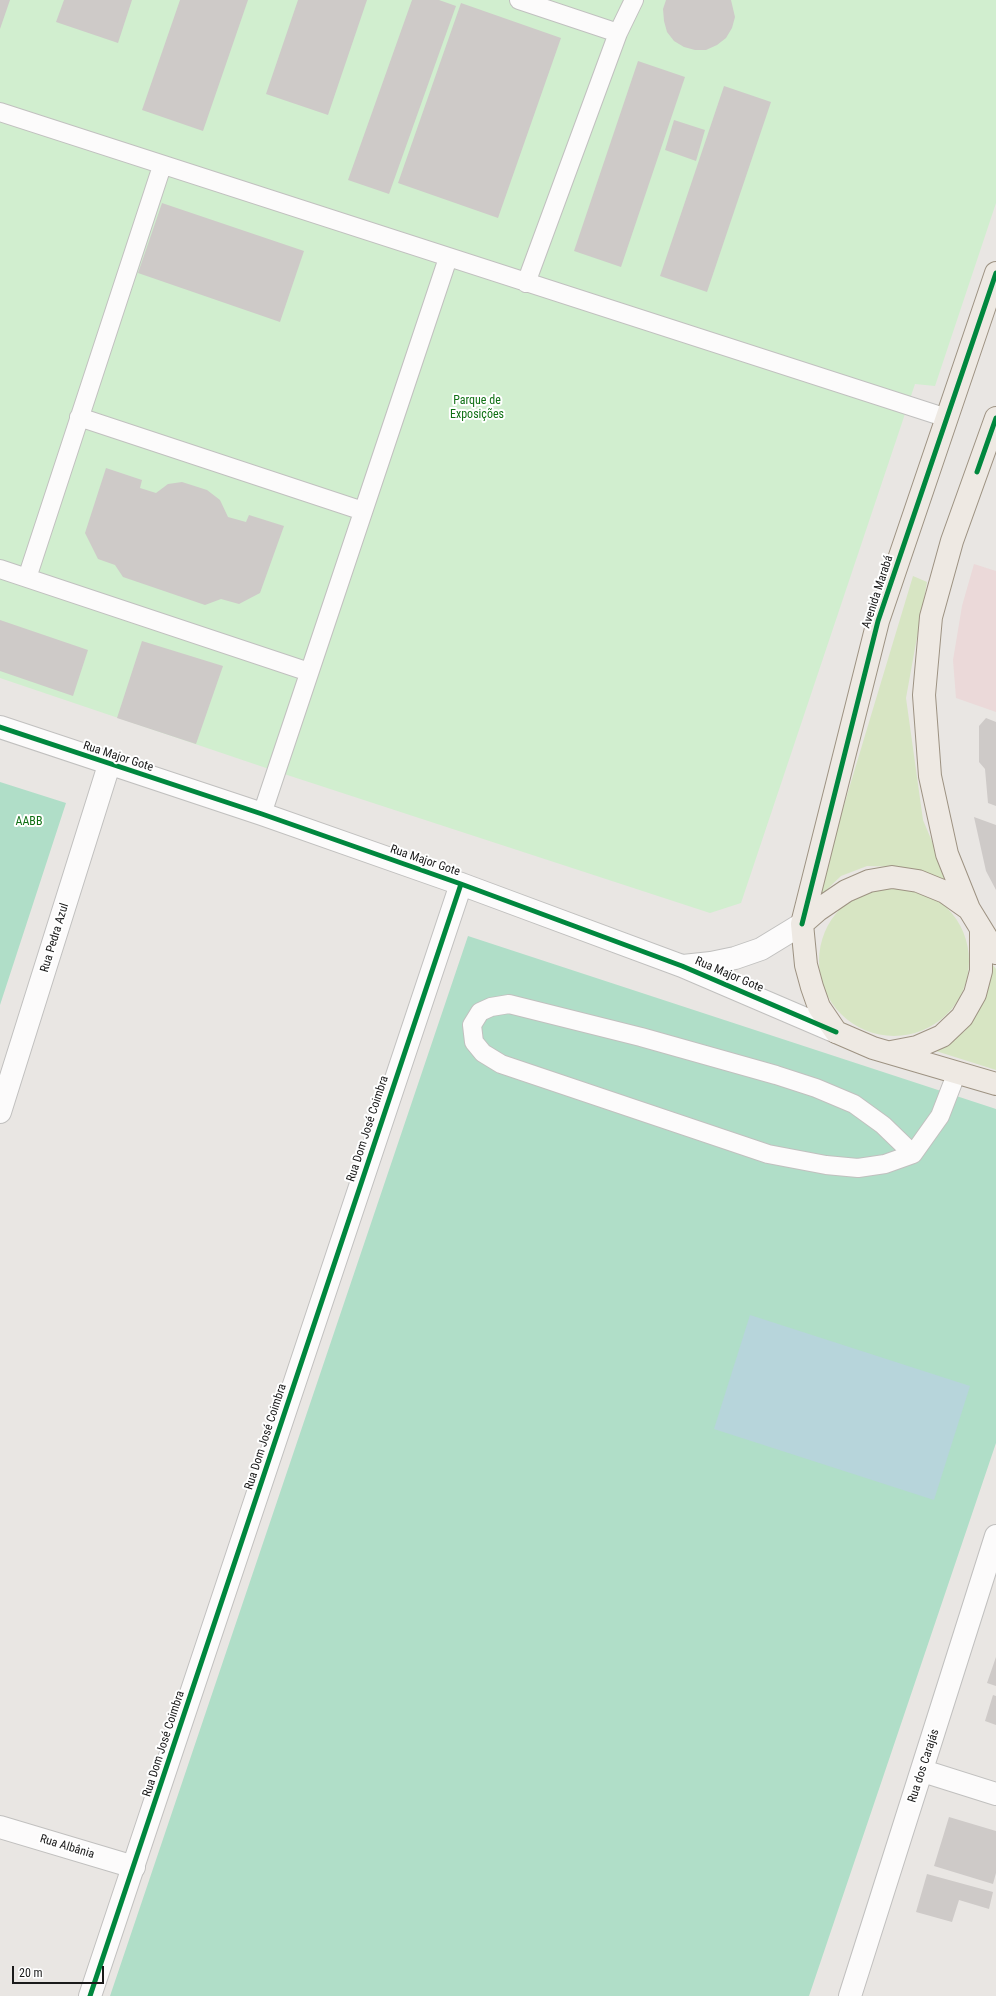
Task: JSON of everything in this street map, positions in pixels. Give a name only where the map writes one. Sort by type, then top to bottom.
[{"type":"main road","name":"Avenida Marabá","points":[[836,1032],[820,1008],[812,987],[806,965],[802,924],[878,621],[996,273]]},
{"type":"main road","points":[[996,418],[952,541],[931,617],[924,695],[930,776],[947,854],[969,909],[981,931],[996,953]]},
{"type":"main road","points":[[802,924],[818,910],[846,891],[868,881],[892,877],[918,881],[945,892],[969,909]]},
{"type":"main road","points":[[888,1053],[917,1047],[942,1036],[962,1018],[975,994],[981,971],[981,931]]},
{"type":"main road","name":"Rua Major Gote","points":[[836,1032],[859,1043],[888,1053],[996,1084]]},
{"type":"street","name":"Rua Major Gote","points":[[0,727],[109,765],[262,814],[460,884],[682,966],[836,1032]]},
{"type":"street","name":"Rua Pedra Azul","points":[[0,1112],[109,765]]},
{"type":"street","name":"Rua Dom José Coimbra","points":[[90,1996],[460,884]]},
{"type":"street","points":[[682,966],[711,963],[755,951],[802,924]]},
{"type":"street","name":"Rua dos Carajás","points":[[850,1996],[923,1771],[996,1536]]},
{"type":"street","points":[[923,1771],[996,1794]]},
{"type":"street","name":"Rua Albânia","points":[[0,1827],[134,1867]]},
{"type":"lane","points":[[519,0],[618,34]]},
{"type":"lane","points":[[526,283],[618,34],[634,0]]},
{"type":"lane","points":[[0,112],[162,166],[947,418]]},
{"type":"lane","points":[[27,578],[162,166]]},
{"type":"lane","points":[[262,814],[448,258]]},
{"type":"lane","points":[[80,417],[363,511]]},
{"type":"lane","points":[[0,569],[309,672]]},
{"type":"lane","points":[[913,1154],[883,1125],[854,1104],[816,1088],[776,1075],[641,1037],[509,1004],[491,1007],[480,1012],[472,1025],[474,1042],[482,1053],[502,1064],[768,1154],[826,1165],[858,1168],[885,1164],[913,1154],[940,1116],[957,1072]]},
{"type":"shaded area","points":[[974,564],[996,571],[996,712],[956,698],[953,660],[962,606]]},
{"type":"green space","name":"Parque de Exposições","points":[[0,0],[996,0],[996,203],[935,386],[915,384],[741,903],[710,913],[275,771],[0,678]]},
{"type":"green space","points":[[913,576],[927,582],[906,698],[923,820],[952,889],[902,867],[867,866],[841,876],[817,899],[826,865]]},
{"type":"green space","name":"AABB","points":[[0,782],[66,803],[0,1005]]},
{"type":"green space","points":[[887,886],[901,886],[916,889],[929,895],[942,903],[952,913],[966,939],[969,961],[968,976],[963,990],[952,1009],[942,1019],[916,1033],[901,1036],[887,1036],[872,1033],[859,1027],[846,1019],[836,1009],[822,983],[819,968],[819,954],[822,939],[828,926],[836,913],[846,903],[872,889]]},
{"type":"green space","points":[[468,936],[996,1109],[996,1443],[809,1996],[110,1996]]},
{"type":"green space","points":[[988,959],[996,969],[996,1070],[936,1051],[965,1031],[986,996]]},
{"type":"water","points":[[750,1315],[970,1386],[934,1500],[714,1429]]},
{"type":"building","points":[[0,0],[10,0],[0,29]]},
{"type":"building","points":[[64,0],[132,0],[118,43],[56,22]]},
{"type":"building","points":[[180,0],[248,0],[203,131],[142,110]]},
{"type":"building","points":[[298,0],[367,0],[328,115],[266,94]]},
{"type":"building","points":[[412,0],[439,0],[456,6],[389,194],[348,180]]},
{"type":"building","points":[[666,0],[731,0],[735,17],[732,28],[726,38],[717,45],[706,50],[695,50],[684,47],[674,41],[667,32],[663,9]]},
{"type":"building","points":[[461,3],[561,38],[498,218],[398,183]]},
{"type":"building","points":[[638,61],[685,77],[621,267],[574,251]]},
{"type":"building","points":[[724,86],[771,102],[707,292],[660,276]]},
{"type":"building","points":[[674,120],[705,130],[696,161],[665,150]]},
{"type":"building","points":[[162,203],[304,251],[280,322],[138,273]]},
{"type":"building","points":[[106,468],[142,480],[140,488],[156,493],[168,484],[182,482],[207,490],[220,500],[228,517],[246,522],[249,515],[284,526],[260,593],[239,604],[221,599],[205,605],[123,577],[115,565],[98,559],[85,533]]},
{"type":"building","points":[[0,620],[88,650],[73,696],[0,671]]},
{"type":"building","points":[[142,641],[223,666],[196,744],[117,718]]},
{"type":"building","points":[[986,718],[996,722],[996,806],[988,803],[985,769],[979,762],[979,726]]},
{"type":"building","points":[[974,817],[996,825],[996,890],[986,871]]},
{"type":"building","points":[[996,1657],[996,1686],[987,1683]]},
{"type":"building","points":[[993,1695],[996,1696],[996,1725],[985,1721]]},
{"type":"building","points":[[949,1817],[996,1831],[996,1873],[993,1884],[934,1866]]},
{"type":"building","points":[[927,1874],[993,1892],[989,1909],[959,1900],[952,1922],[916,1912]]},
{"type":"cycle path","points":[[802,924],[878,621],[996,273]]},
{"type":"cycle path","points":[[977,472],[996,418]]},
{"type":"cycle path","points":[[0,727],[262,814],[461,884],[682,966],[836,1032]]},
{"type":"cycle path","points":[[90,1996],[461,884]]}]
